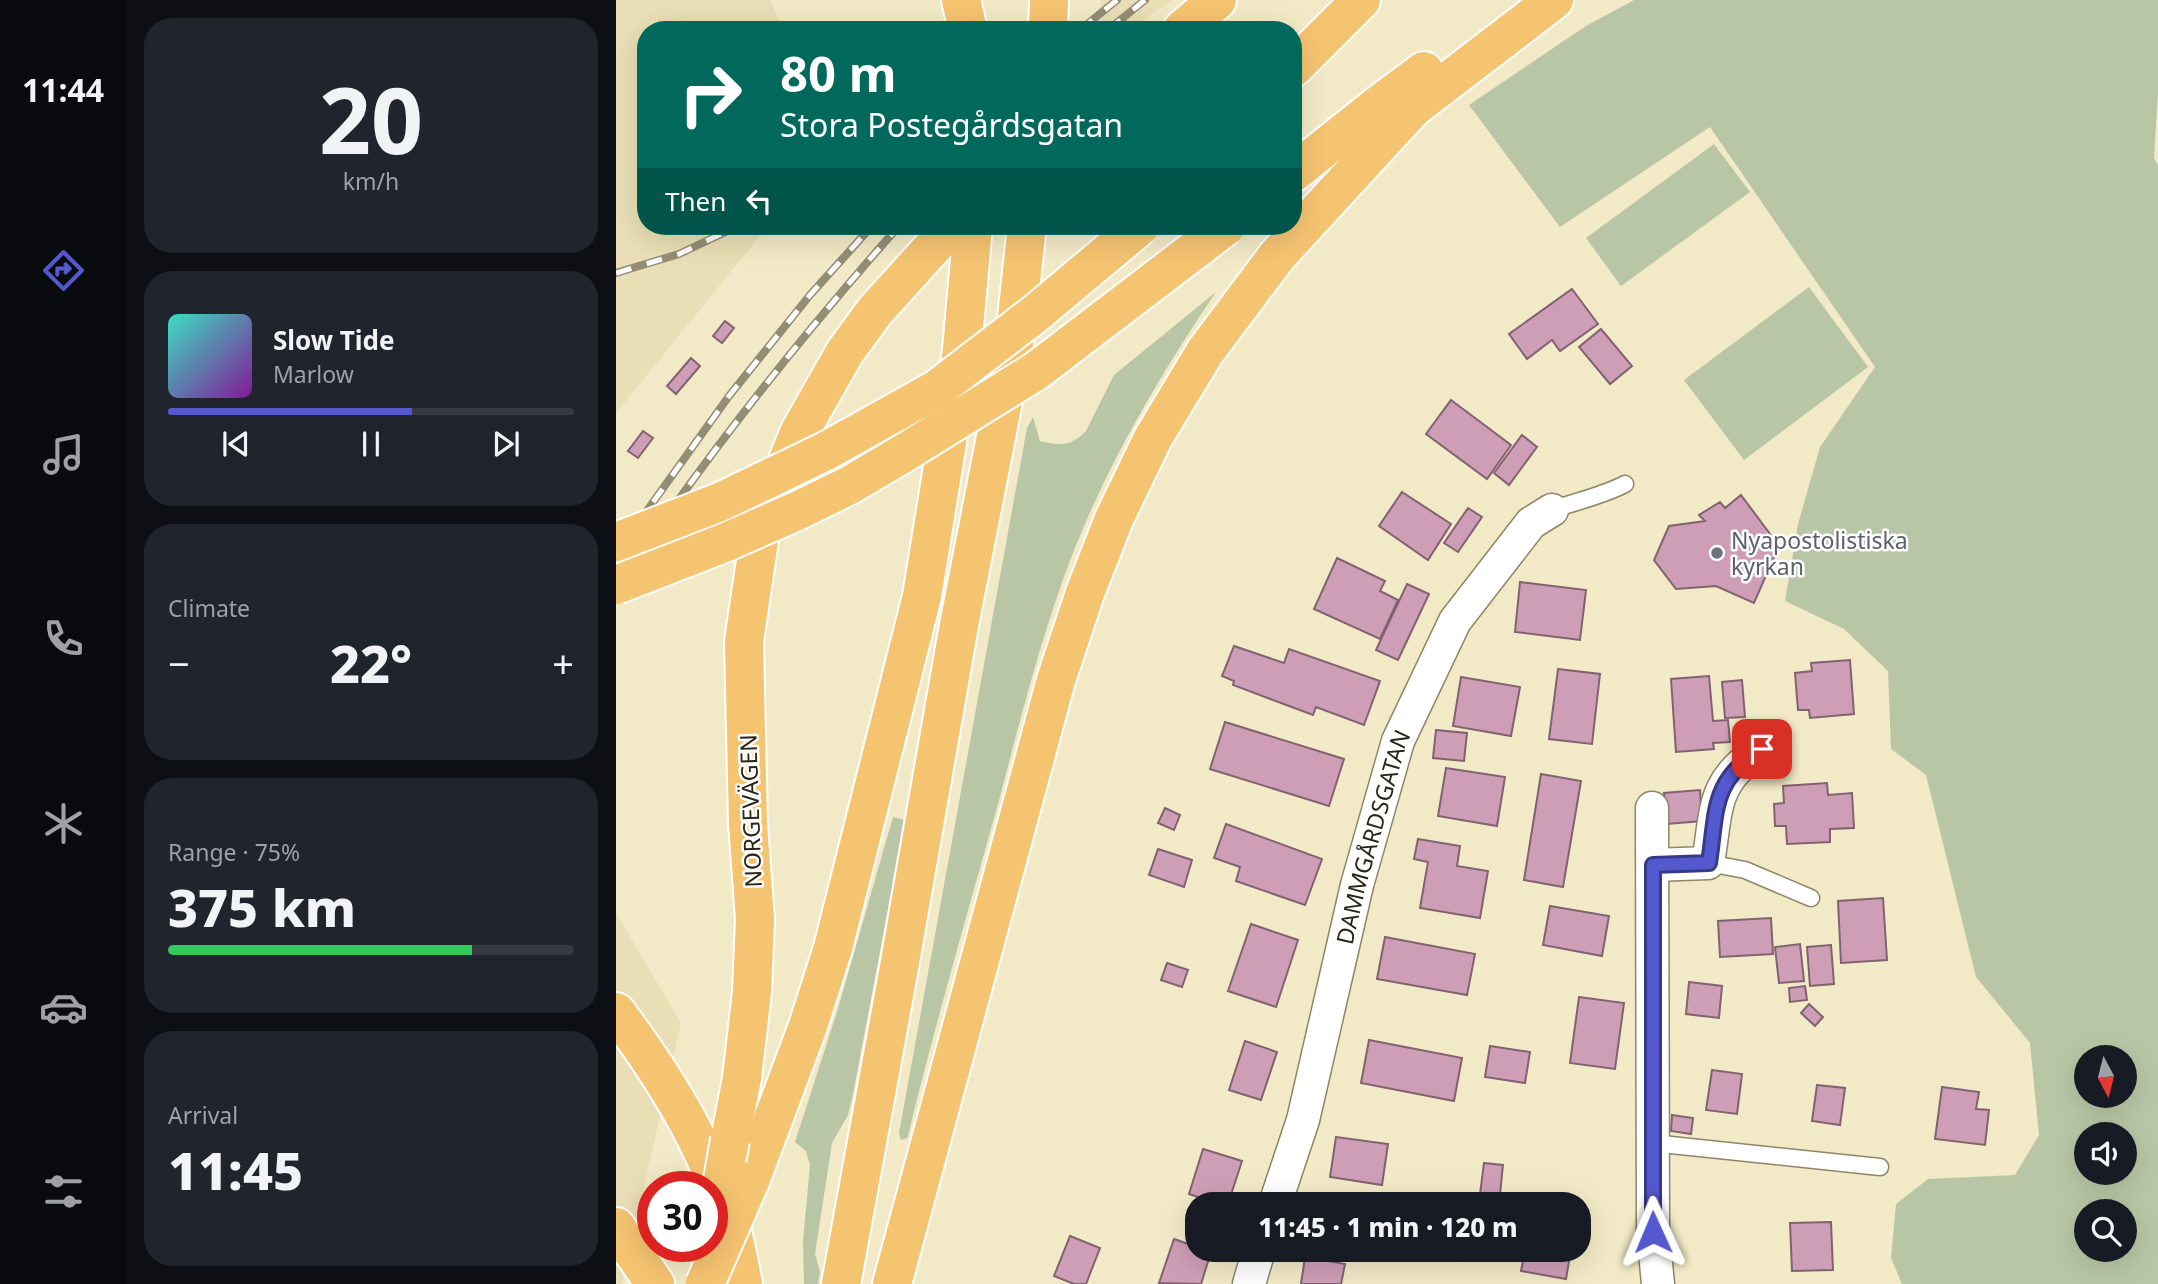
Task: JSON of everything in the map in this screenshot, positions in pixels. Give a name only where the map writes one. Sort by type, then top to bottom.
[{"type":"highway","points":[[961,0],[966,21]]},
{"type":"highway","points":[[1048,21],[1049,0]]},
{"type":"highway","points":[[1192,21],[1217,0]]},
{"type":"highway","points":[[1302,59],[1361,0]]},
{"type":"highway","points":[[1302,166],[1456,48],[1554,0]]},
{"type":"highway","points":[[1302,228],[1413,108],[1554,0]]},
{"type":"highway","name":"NORGEVÄGEN","points":[[724,1171],[742,1078],[752,992],[755,919],[748,824],[744,641],[761,527],[799,433],[845,352],[875,312],[950,235]]},
{"type":"highway","points":[[704,1284],[750,1181],[834,948],[922,596],[962,350],[957,235]]},
{"type":"highway","points":[[841,1284],[958,625],[1014,345],[1026,235]]},
{"type":"highway","points":[[616,542],[744,491],[826,451],[937,389],[1035,314],[1129,235]]},
{"type":"highway","points":[[616,585],[724,543],[850,485],[1036,371],[1214,235]]},
{"type":"highway","points":[[892,1284],[1056,680],[1085,593],[1114,519],[1153,438],[1205,352],[1276,256],[1295,235]]},
{"type":"highway","points":[[616,1012],[646,1053],[691,1127],[726,1210],[743,1284]]},
{"type":"highway","points":[[616,1227],[654,1284]]},
{"type":"highway","points":[[704,1284],[707,1262]]},
{"type":"street","name":"DAMMGÅRDSGATAN","points":[[1279,1192],[1303,1120],[1357,885],[1398,741],[1455,621],[1510,547],[1531,523],[1552,510]]},
{"type":"street","points":[[1653,865],[1709,863],[1713,819],[1720,796],[1729,777],[1744,760],[1762,749]]},
{"type":"street","points":[[1653,808],[1652,1143],[1653,1232],[1658,1284]]},
{"type":"street","points":[[1250,1284],[1256,1262]]},
{"type":"lane","points":[[1552,510],[1584,498],[1608,493],[1625,484]]},
{"type":"lane","points":[[1709,863],[1745,870],[1811,898]]},
{"type":"lane","points":[[1652,1143],[1880,1167]]},
{"type":"shaded area","points":[[616,0],[770,0],[779,21],[637,21],[637,235],[761,235],[616,413]]},
{"type":"shaded area","points":[[1101,0],[1172,0],[1142,21],[1100,21]]},
{"type":"shaded area","points":[[616,913],[681,1023],[648,1171],[637,1171],[637,1218],[622,1284],[616,1284]]},
{"type":"green space","points":[[1634,0],[2158,0],[2158,92],[2154,158],[2158,165],[2158,1284],[1902,1284],[1891,1258],[1896,1204],[1928,1179],[2015,1175],[2039,1135],[2030,1043],[1976,977],[1926,775],[1891,749],[1888,671],[1844,629],[1785,601],[1798,524],[1820,447],[1875,367],[1710,127],[1560,227],[1469,105],[1586,26]]},
{"type":"green space","points":[[1714,144],[1750,192],[1621,286],[1586,238]]},
{"type":"green space","points":[[1809,287],[1868,367],[1744,460],[1684,380]]},
{"type":"green space","points":[[1216,292],[1161,377],[1128,435],[1084,526],[1058,593],[1026,699],[908,1136],[901,1140],[899,1133],[1027,428],[1033,417],[1040,441],[1064,444],[1075,440],[1086,431],[1114,375]]},
{"type":"green space","points":[[893,817],[905,820],[852,1099],[848,1115],[832,1143],[815,1254],[820,1272],[818,1284],[804,1284],[803,1241],[810,1165],[806,1151],[795,1142],[837,1012]]},
{"type":"building","points":[[1572,289],[1598,324],[1560,351],[1552,340],[1527,359],[1509,334]]},
{"type":"building","points":[[725,321],[734,328],[722,343],[713,336]]},
{"type":"building","points":[[1601,329],[1632,366],[1610,384],[1579,347]]},
{"type":"building","points":[[691,358],[700,366],[676,394],[667,386]]},
{"type":"building","points":[[1451,400],[1511,445],[1487,479],[1426,434]]},
{"type":"building","points":[[643,431],[653,438],[638,458],[628,451]]},
{"type":"building","points":[[1522,435],[1537,447],[1509,485],[1494,473]]},
{"type":"building","points":[[1402,492],[1451,524],[1428,560],[1379,526]]},
{"type":"building","name":"Nyapostolistiska kyrkan","points":[[1741,495],[1779,546],[1754,603],[1716,586],[1676,589],[1654,560],[1669,526],[1705,521],[1699,515],[1720,502],[1725,508]]},
{"type":"building","points":[[1468,508],[1482,517],[1458,552],[1444,543]]},
{"type":"building","points":[[1337,558],[1385,581],[1380,591],[1398,600],[1380,639],[1314,609]]},
{"type":"building","points":[[1520,582],[1586,590],[1580,640],[1515,632]]},
{"type":"building","points":[[1407,584],[1429,594],[1398,660],[1376,650]]},
{"type":"building","points":[[1234,646],[1284,663],[1289,649],[1380,681],[1364,725],[1316,707],[1313,715],[1233,685],[1234,681],[1222,676]]},
{"type":"building","points":[[1850,660],[1854,714],[1810,718],[1809,710],[1798,710],[1795,673],[1812,671],[1811,663]]},
{"type":"building","points":[[1558,669],[1600,674],[1592,744],[1549,739]]},
{"type":"building","points":[[1709,676],[1713,721],[1728,720],[1730,742],[1713,743],[1714,749],[1676,752],[1671,679]]},
{"type":"building","points":[[1461,677],[1520,687],[1511,736],[1453,726]]},
{"type":"building","points":[[1742,680],[1745,717],[1725,718],[1722,682]]},
{"type":"building","points":[[1225,722],[1344,759],[1329,806],[1210,769]]},
{"type":"building","points":[[1436,730],[1467,733],[1464,761],[1433,758]]},
{"type":"building","points":[[1446,768],[1505,777],[1497,826],[1438,816]]},
{"type":"building","points":[[1541,774],[1581,781],[1563,887],[1524,880]]},
{"type":"building","points":[[1827,783],[1828,795],[1852,793],[1854,828],[1830,829],[1830,842],[1787,844],[1786,826],[1775,826],[1774,804],[1784,803],[1783,786]]},
{"type":"building","points":[[1700,790],[1702,821],[1667,824],[1664,793]]},
{"type":"building","points":[[1165,808],[1180,815],[1174,830],[1158,823]]},
{"type":"building","points":[[1226,824],[1322,859],[1305,905],[1236,881],[1240,867],[1214,858]]},
{"type":"building","points":[[1418,839],[1460,846],[1457,866],[1488,871],[1480,918],[1420,908],[1428,862],[1414,859]]},
{"type":"building","points":[[1158,849],[1192,860],[1184,887],[1149,875]]},
{"type":"building","points":[[1883,898],[1887,960],[1841,963],[1838,901]]},
{"type":"building","points":[[1550,906],[1609,916],[1602,956],[1543,945]]},
{"type":"building","points":[[1771,918],[1773,954],[1720,957],[1718,921]]},
{"type":"building","points":[[1251,924],[1298,940],[1276,1007],[1228,991]]},
{"type":"building","points":[[1385,937],[1475,954],[1467,995],[1377,979]]},
{"type":"building","points":[[1800,944],[1804,981],[1779,983],[1775,947]]},
{"type":"building","points":[[1831,945],[1834,984],[1810,986],[1807,947]]},
{"type":"building","points":[[1167,963],[1188,970],[1182,987],[1161,980]]},
{"type":"building","points":[[1689,982],[1722,986],[1719,1018],[1686,1014]]},
{"type":"building","points":[[1805,986],[1807,1000],[1790,1002],[1789,988]]},
{"type":"building","points":[[1579,997],[1624,1003],[1615,1069],[1570,1063]]},
{"type":"building","points":[[1809,1004],[1823,1017],[1815,1026],[1801,1013]]},
{"type":"building","points":[[1369,1040],[1462,1058],[1454,1101],[1361,1083]]},
{"type":"building","points":[[1245,1041],[1277,1052],[1261,1100],[1229,1090]]},
{"type":"building","points":[[1490,1046],[1530,1052],[1525,1083],[1485,1077]]},
{"type":"building","points":[[1712,1070],[1742,1074],[1737,1114],[1706,1110]]},
{"type":"building","points":[[1817,1085],[1845,1088],[1840,1125],[1812,1121]]},
{"type":"building","points":[[1942,1087],[1979,1092],[1976,1109],[1989,1110],[1985,1145],[1935,1139]]},
{"type":"building","points":[[1672,1115],[1693,1118],[1691,1134],[1671,1131]]},
{"type":"building","points":[[1336,1137],[1388,1144],[1382,1185],[1330,1177]]},
{"type":"building","points":[[1203,1149],[1242,1161],[1232,1192],[1190,1192]]},
{"type":"building","points":[[1484,1163],[1503,1165],[1500,1192],[1480,1192]]},
{"type":"building","points":[[1831,1222],[1833,1270],[1792,1271],[1790,1223]]},
{"type":"building","points":[[1070,1236],[1100,1248],[1086,1284],[1074,1284],[1054,1276]]},
{"type":"building","points":[[1174,1239],[1185,1243],[1185,1262],[1208,1262],[1201,1284],[1159,1283]]},
{"type":"building","points":[[1304,1262],[1345,1264],[1341,1284],[1301,1284]]},
{"type":"building","points":[[1523,1262],[1569,1262],[1566,1279],[1521,1271]]},
{"type":"railway","points":[[1091,21],[1117,0]]},
{"type":"railway","points":[[1119,21],[1145,0]]},
{"type":"railway","points":[[616,273],[679,254],[719,235]]},
{"type":"railway","points":[[616,554],[729,396],[810,295],[864,235]]},
{"type":"railway","points":[[616,590],[648,542],[751,403],[891,235]]},
{"type":"place","name":"Nyapostolistiska kyrkan","points":[[1717,553]]},
{"type":"route","points":[[1653,1232],[1653,865],[1709,863],[1713,819],[1720,796],[1729,777],[1744,760],[1762,749]]}]
